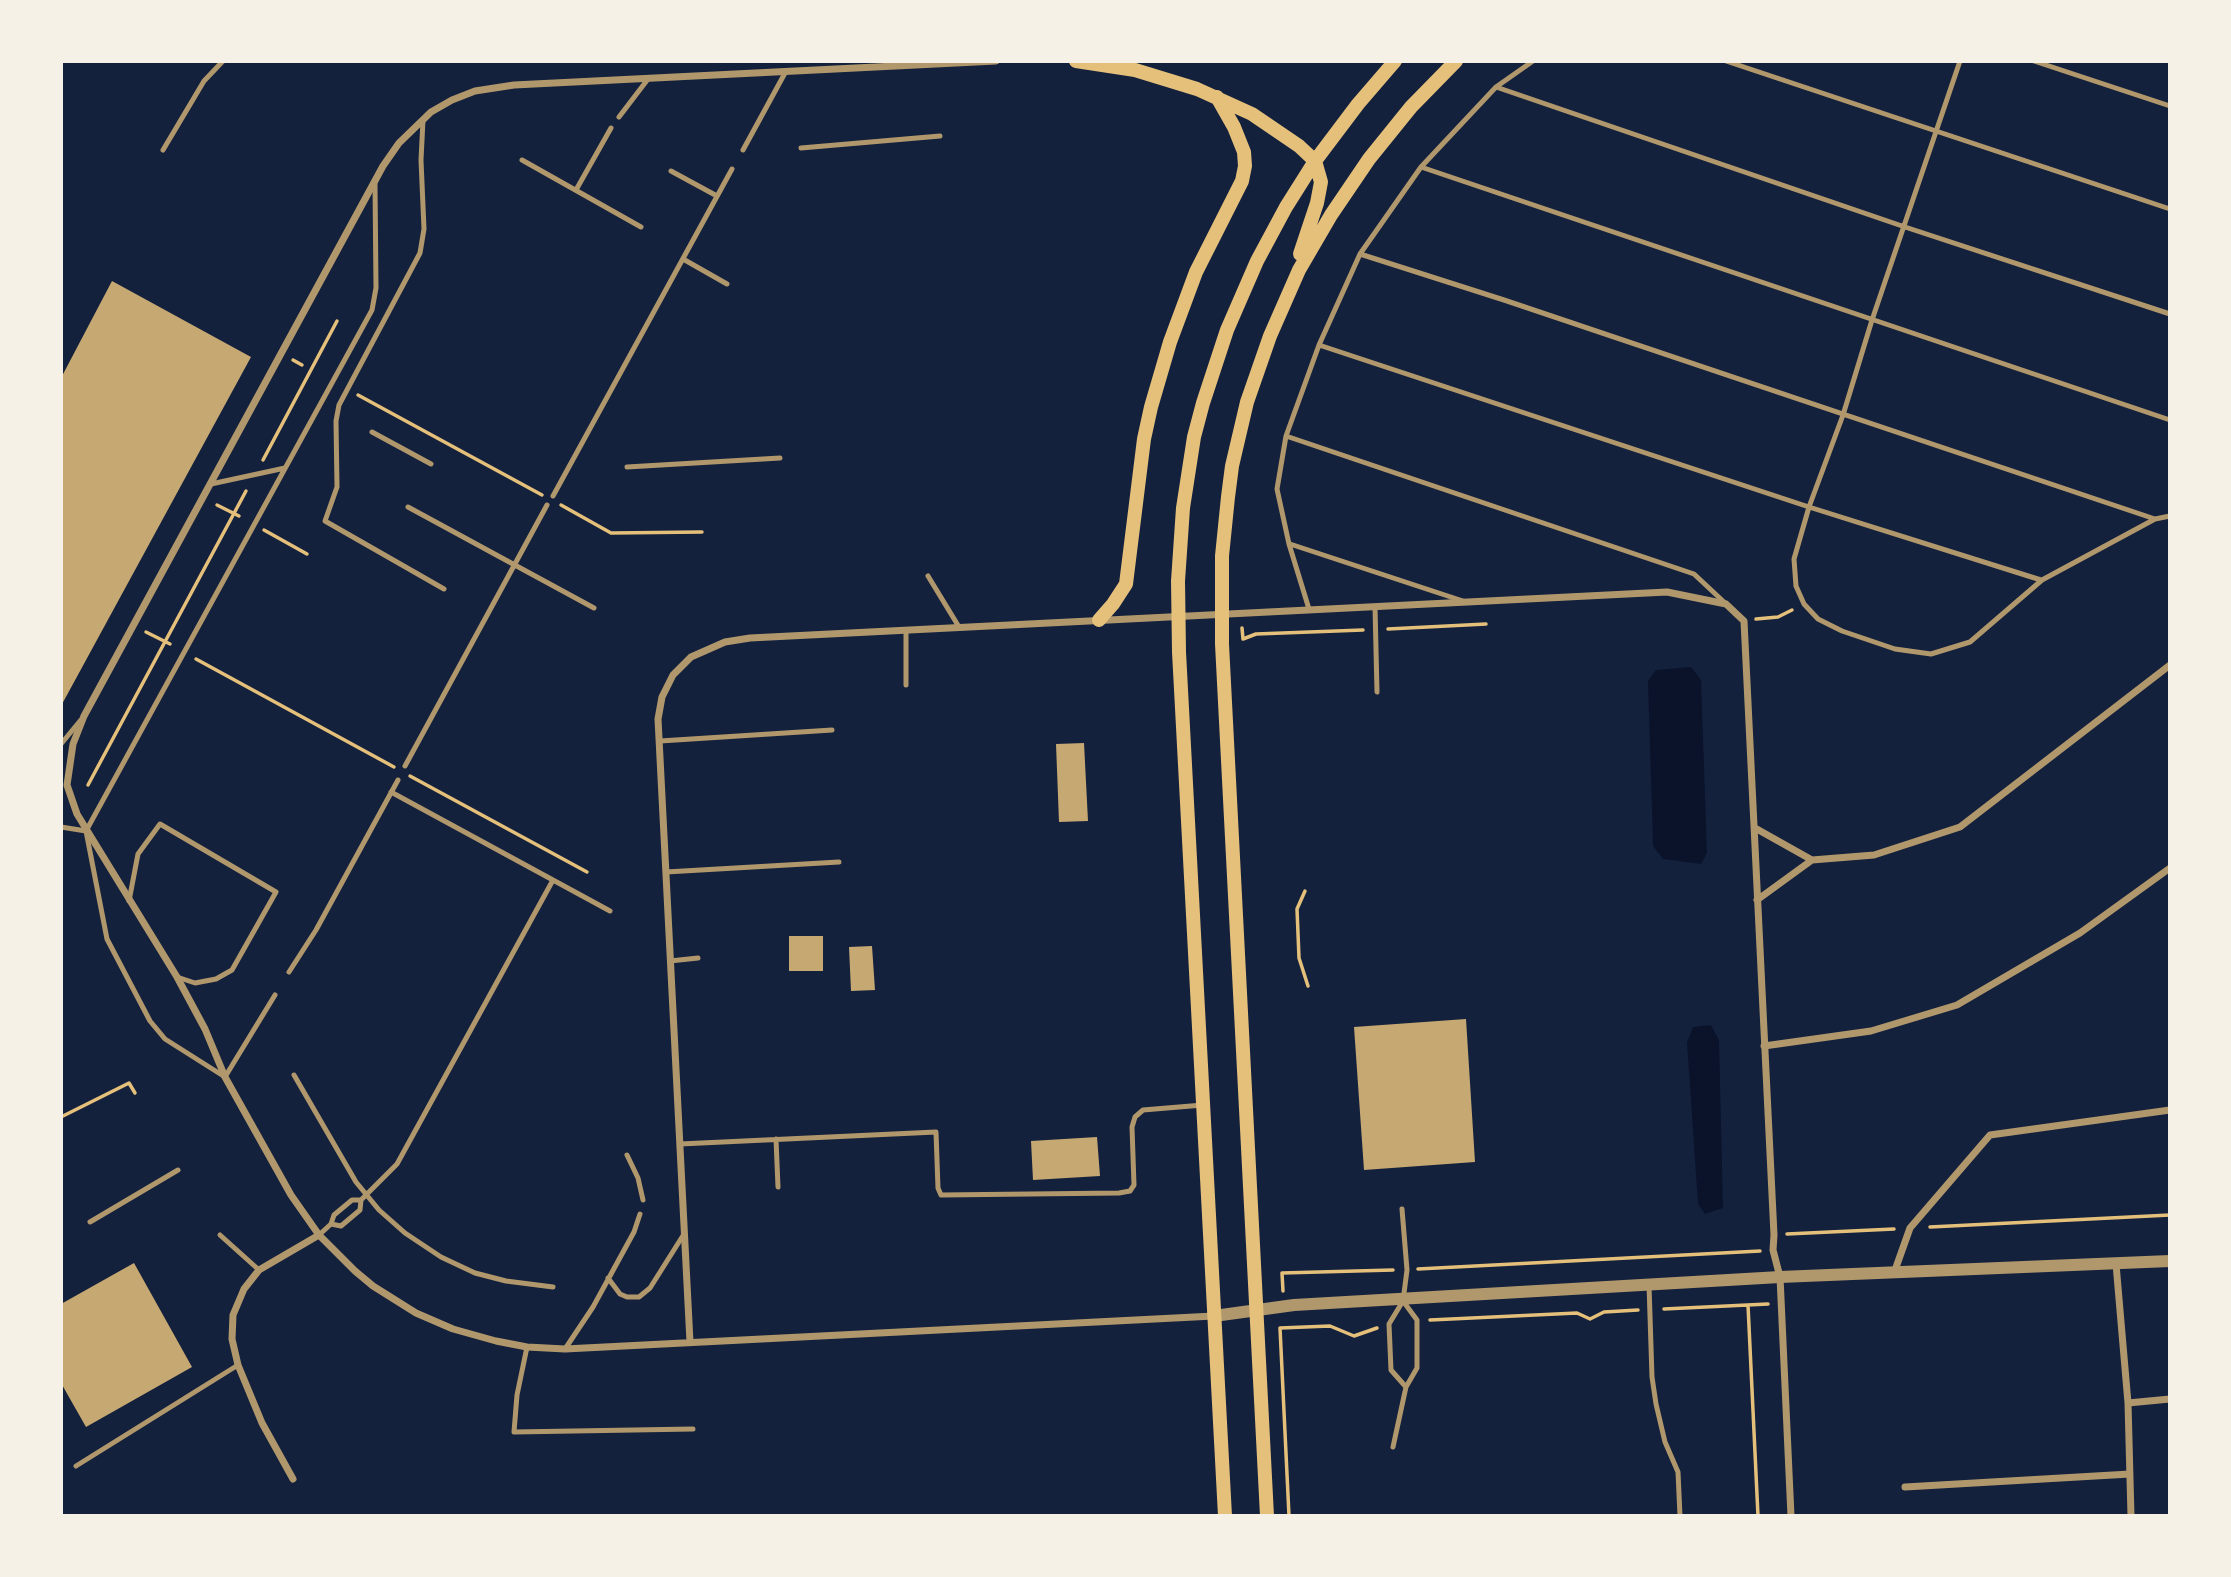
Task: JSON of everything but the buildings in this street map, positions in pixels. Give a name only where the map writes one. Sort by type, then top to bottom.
[{"type":"main road","points":[[1076,61],[1135,70],[1217,97],[1268,124],[1315,161],[1320,173],[1320,192],[1284,302],[1247,402],[1232,466],[1224,525],[1222,613],[1267,1516]]},
{"type":"main road","points":[[1224,1516],[1178,615],[1183,508],[1190,460],[1203,403],[1240,295],[1281,216],[1315,161],[1395,61]]},
{"type":"main road","points":[[1284,302],[1313,244],[1349,187],[1411,107],[1456,61]]},
{"type":"main road","points":[[1099,620],[1126,584],[1144,439],[1170,342],[1196,272],[1242,181],[1244,152],[1217,97]]},
{"type":"street","points":[[996,61],[488,88],[452,100],[423,120],[399,144],[375,181],[84,716],[73,744],[67,785],[73,806],[86,831],[177,977],[205,1029],[225,1077],[291,1195],[319,1235],[373,1286],[416,1313],[474,1336],[527,1347],[565,1349],[1214,1316],[1256,1309],[1780,1277],[2170,1261]]},
{"type":"street","points":[[690,1342],[660,741],[660,708],[667,687],[682,665],[713,645],[738,639],[1667,592],[1726,604],[1744,621],[1773,1250],[1780,1277],[1779,1304],[1791,1516]]},
{"type":"street","points":[[1757,900],[1812,860],[1874,855],[1960,827],[2170,665]]},
{"type":"street","points":[[1755,828],[1812,860]]},
{"type":"street","points":[[1764,1046],[1871,1031],[1957,1005],[2080,933],[2170,868]]},
{"type":"street","points":[[1894,1273],[1910,1228],[1990,1135],[2170,1110]]},
{"type":"street","points":[[293,1479],[262,1423],[238,1366],[232,1339],[233,1315],[244,1289],[259,1270],[319,1235]]},
{"type":"street","points":[[2116,1264],[2128,1403],[2130,1516]]},
{"type":"street","points":[[2128,1403],[2170,1399]]},
{"type":"street","points":[[1905,1487],[2130,1474]]},
{"type":"lane","points":[[163,150],[204,82],[223,61]]},
{"type":"lane","points":[[1308,609],[1289,544],[1277,489],[1286,436],[1319,345],[1360,254],[1421,167],[1496,87],[1533,61]]},
{"type":"lane","points":[[1726,61],[2170,209]]},
{"type":"lane","points":[[1960,61],[1872,320],[1843,415],[1809,507],[1794,559],[1796,586],[1804,604],[1818,619],[1842,631],[1895,649],[1931,654],[1969,642],[2042,580],[2155,519],[2170,516]]},
{"type":"lane","points":[[2034,61],[2170,106]]},
{"type":"lane","points":[[743,150],[785,73]]},
{"type":"lane","points":[[619,117],[648,79]]},
{"type":"lane","points":[[1496,87],[1905,228],[2170,314]]},
{"type":"lane","points":[[423,120],[421,160],[424,229],[420,253],[339,405],[336,421],[337,488],[325,521],[444,589]]},
{"type":"lane","points":[[576,190],[611,128]]},
{"type":"lane","points":[[801,148],[940,136]]},
{"type":"lane","points":[[522,160],[641,227]]},
{"type":"lane","points":[[1421,167],[2170,420]]},
{"type":"lane","points":[[553,496],[732,169]]},
{"type":"lane","points":[[671,171],[717,196]]},
{"type":"lane","points":[[275,995],[225,1077],[172,1045],[150,1021],[104,930],[86,831],[376,299],[375,181]]},
{"type":"lane","points":[[1360,254],[2155,519]]},
{"type":"lane","points":[[683,259],[727,284]]},
{"type":"lane","points":[[1319,345],[1809,507],[2042,580]]},
{"type":"lane","points":[[372,432],[431,464]]},
{"type":"lane","points":[[1286,436],[1694,574],[1726,604]]},
{"type":"lane","points":[[627,467],[780,458]]},
{"type":"lane","points":[[211,484],[285,468]]},
{"type":"lane","points":[[405,766],[547,505]]},
{"type":"lane","points":[[408,507],[594,608]]},
{"type":"lane","points":[[1289,544],[1470,603]]},
{"type":"lane","points":[[928,576],[960,627]]},
{"type":"lane","points":[[1375,607],[1377,692]]},
{"type":"lane","points":[[906,630],[906,685]]},
{"type":"lane","points":[[61,744],[84,716]]},
{"type":"lane","points":[[660,741],[832,730]]},
{"type":"lane","points":[[289,972],[316,930],[398,780]]},
{"type":"lane","points":[[391,792],[610,911]]},
{"type":"lane","points":[[129,901],[138,854],[160,824],[276,892],[232,970],[216,979],[195,984],[177,977]]},
{"type":"lane","points":[[61,827],[86,831]]},
{"type":"lane","points":[[666,872],[839,862]]},
{"type":"lane","points":[[331,1224],[341,1226],[360,1210],[364,1197],[397,1164],[553,880]]},
{"type":"lane","points":[[670,961],[698,958]]},
{"type":"lane","points":[[294,1075],[364,1197],[405,1233],[458,1266],[506,1281],[553,1287]]},
{"type":"lane","points":[[680,1144],[936,1132],[938,1188],[941,1195],[1119,1193],[1130,1191],[1134,1185],[1132,1127],[1135,1117],[1143,1110],[1203,1105]]},
{"type":"lane","points":[[776,1139],[778,1187]]},
{"type":"lane","points":[[628,1154],[643,1200]]},
{"type":"lane","points":[[90,1222],[178,1170]]},
{"type":"lane","points":[[319,1235],[331,1224],[334,1215],[352,1200],[364,1197]]},
{"type":"lane","points":[[1402,1209],[1407,1270],[1403,1301],[1389,1324],[1391,1370],[1406,1387]]},
{"type":"lane","points":[[565,1349],[634,1232],[640,1214]]},
{"type":"lane","points":[[608,1278],[620,1294],[639,1297],[650,1287],[684,1234]]},
{"type":"lane","points":[[220,1235],[259,1270]]},
{"type":"lane","points":[[1649,1285],[1652,1377],[1665,1442],[1678,1472],[1680,1516]]},
{"type":"lane","points":[[1393,1447],[1406,1387],[1417,1368],[1417,1320],[1403,1301]]},
{"type":"lane","points":[[527,1347],[517,1395],[514,1432],[693,1429]]},
{"type":"lane","points":[[76,1466],[238,1366]]},
{"type":"path","points":[[88,785],[236,515],[337,321]]},
{"type":"path","points":[[293,360],[302,365]]},
{"type":"path","points":[[356,394],[611,533],[702,532]]},
{"type":"path","points":[[217,505],[236,515]]},
{"type":"path","points":[[262,529],[307,554]]},
{"type":"path","points":[[1744,621],[1778,618],[1804,604]]},
{"type":"path","points":[[1241,612],[1243,639],[1256,634],[1486,624]]},
{"type":"path","points":[[146,632],[167,643]]},
{"type":"path","points":[[1305,891],[1297,909],[1299,958],[1308,986]]},
{"type":"path","points":[[61,1117],[129,1083],[135,1093]]},
{"type":"path","points":[[1774,1235],[2170,1215]]},
{"type":"path","points":[[1283,1294],[1282,1273],[1407,1270],[1773,1250]]},
{"type":"path","points":[[1417,1320],[1442,1321],[1577,1312],[1590,1320],[1604,1312],[1779,1304]]},
{"type":"path","points":[[1748,1306],[1758,1516]]},
{"type":"path","points":[[1289,1516],[1280,1328],[1330,1325],[1354,1336],[1389,1324]]},
{"type":"water","points":[[1691,667],[1701,680],[1707,853],[1701,864],[1663,859],[1653,846],[1648,681],[1656,670]]},
{"type":"water","points":[[1711,1025],[1719,1040],[1723,1208],[1705,1214],[1698,1204],[1687,1042],[1693,1027]]}]
